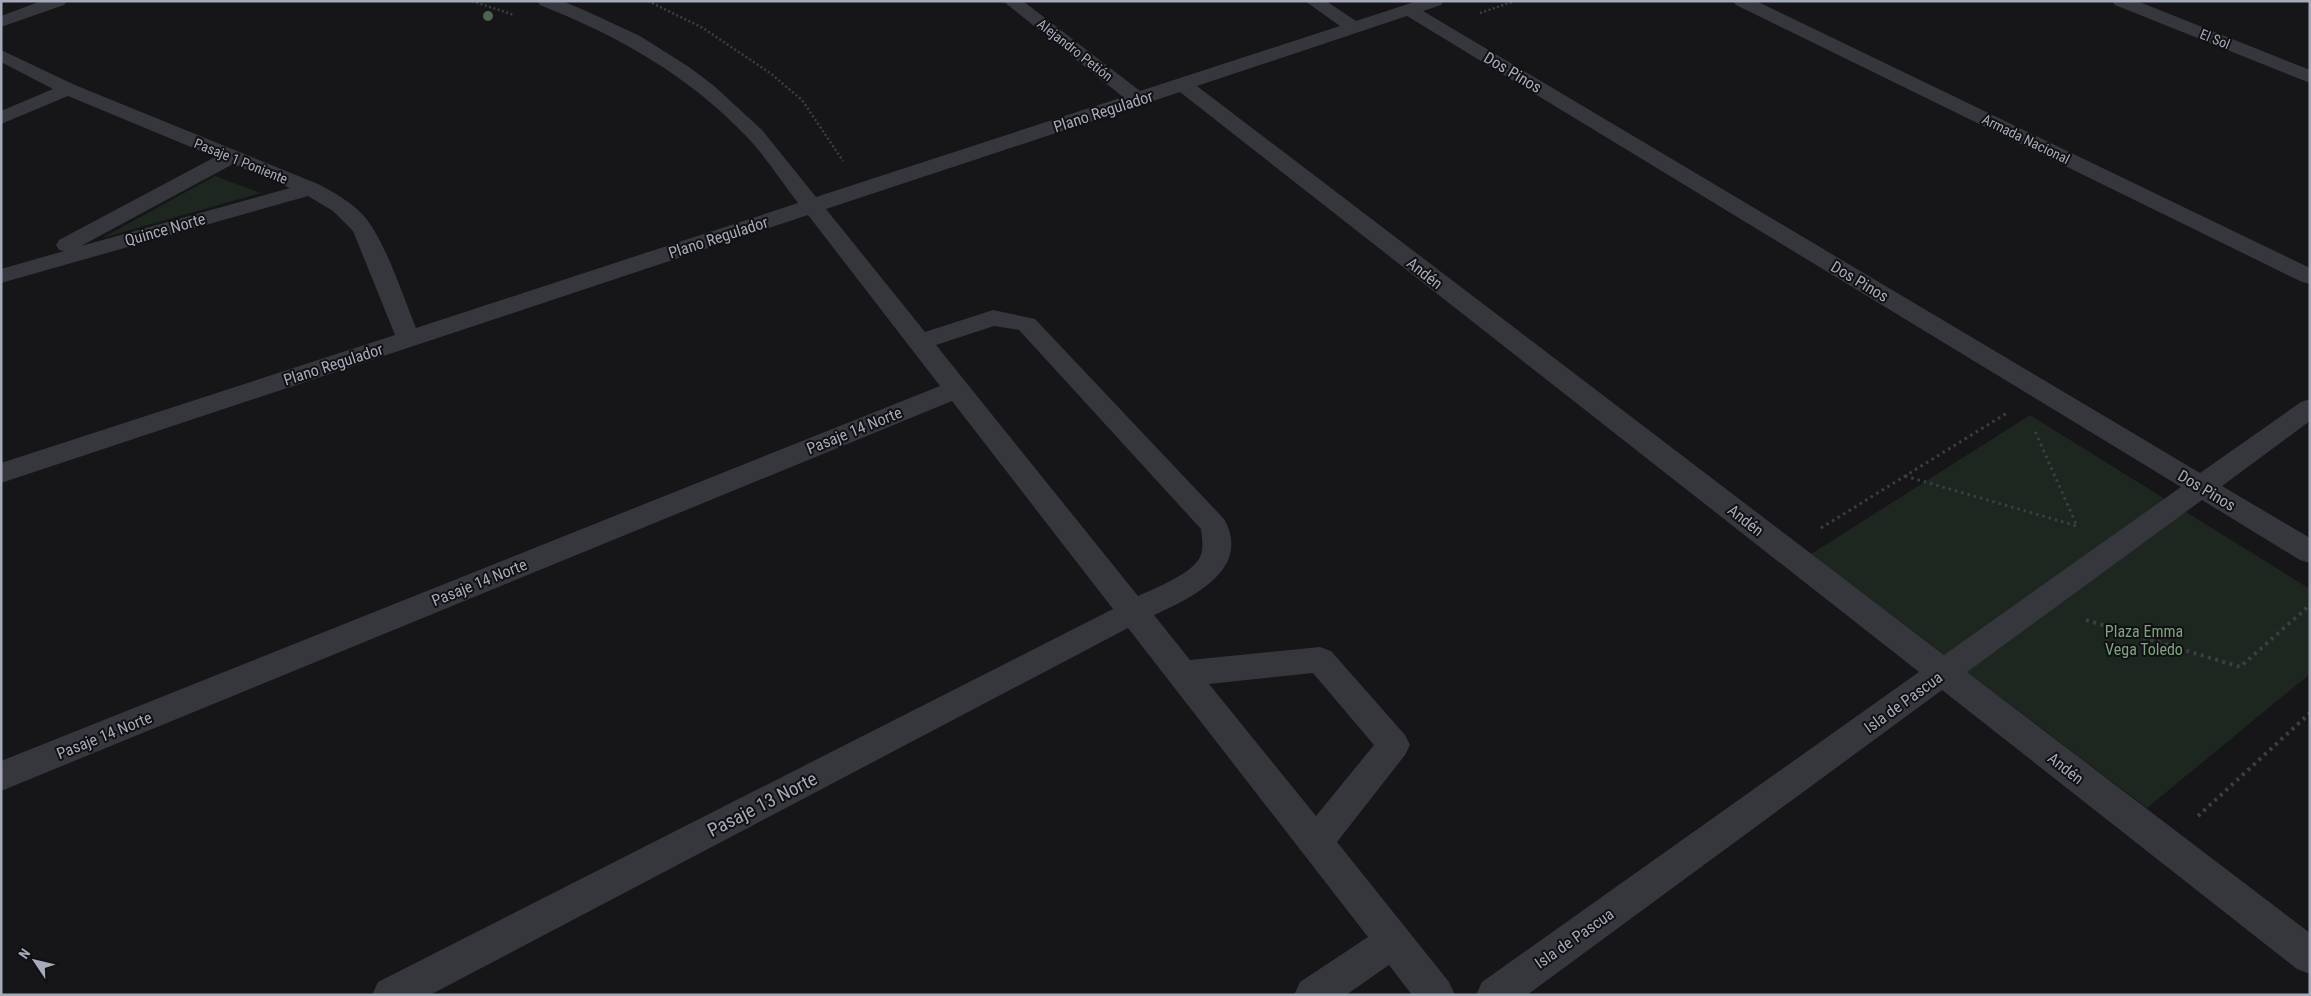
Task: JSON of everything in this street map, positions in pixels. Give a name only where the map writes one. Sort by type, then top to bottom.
[{"type":"street","points":[[1,22],[58,1]]},
{"type":"street","points":[[546,1],[602,23],[654,50],[693,77],[721,100],[754,134],[1436,995]]},
{"type":"street","name":"Alejandro Petión","points":[[1012,1],[1138,99]]},
{"type":"street","points":[[1314,1],[1355,28]]},
{"type":"street","name":"Plano Regulador","points":[[1,473],[1435,1]]},
{"type":"street","name":"Armada Nacional","points":[[1742,1],[2310,277]]},
{"type":"street","name":"El Sol","points":[[2121,1],[2310,77]]},
{"type":"street","name":"Dos Pinos","points":[[1410,10],[2033,397],[2201,486],[2310,552]]},
{"type":"street","name":"Pasaje 1 Poniente","points":[[1,55],[68,89],[310,188],[337,203],[357,219],[364,231],[409,339]]},
{"type":"street","name":"Andén","points":[[1182,84],[2310,956]]},
{"type":"street","points":[[1,118],[68,89]]},
{"type":"street","name":"Quince Norte","points":[[11,273],[231,157]]},
{"type":"street","name":"Quince Norte","points":[[11,273],[310,188]]},
{"type":"street","name":"Pasaje 13 Norte","points":[[391,995],[1133,612],[1192,580],[1212,563],[1217,547],[1214,526],[1027,324],[993,318],[920,342]]},
{"type":"street","name":"Pasaje 14 Norte","points":[[1,776],[956,389]]},
{"type":"street","name":"Isla de Pascua","points":[[1495,995],[2310,408]]},
{"type":"street","points":[[1182,674],[1320,660],[1394,745],[1315,843]]},
{"type":"street","points":[[1313,995],[1394,941]]},
{"type":"path","points":[[472,1],[520,18]]},
{"type":"path","points":[[648,1],[703,28],[738,49],[770,73],[802,100],[838,155],[848,166]]},
{"type":"path","points":[[1784,550],[2033,397],[2077,526]]},
{"type":"path","points":[[1905,476],[2077,526]]},
{"type":"path","points":[[2069,532],[2085,520]]},
{"type":"path","points":[[2085,620],[2240,667],[2310,605]]},
{"type":"path","points":[[2167,845],[2310,713]]},
{"type":"green space","points":[[215,176],[261,193],[102,238]]},
{"type":"green space","name":"Plaza Emma Vega Toledo","points":[[2030,415],[2310,589],[2310,674],[2147,808],[1811,554]]}]
